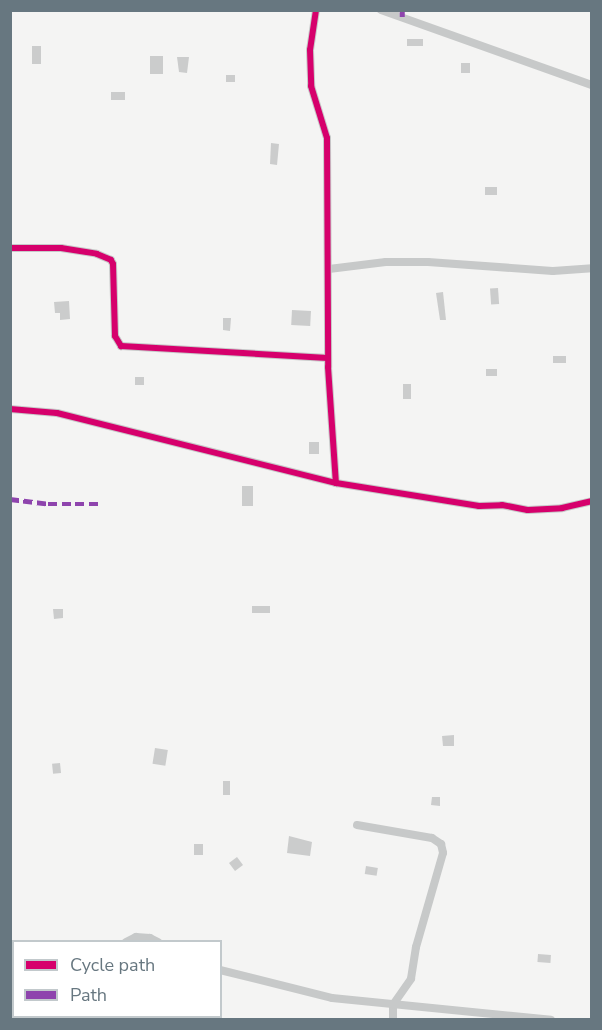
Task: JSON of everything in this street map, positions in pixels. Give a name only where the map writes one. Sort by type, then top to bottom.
[{"type":"street","points":[[316,10],[310,50],[311,86],[327,138],[328,358],[336,483]]},
{"type":"street","points":[[381,10],[591,85]]},
{"type":"street","points":[[10,248],[61,248],[111,260],[115,336],[121,346],[328,358]]},
{"type":"street","points":[[329,269],[418,262],[485,264],[553,271],[591,268]]},
{"type":"street","points":[[10,409],[57,413],[336,483],[479,506],[502,505],[528,510],[562,508],[591,501]]},
{"type":"street","points":[[357,825],[432,838],[441,844],[443,853],[416,947],[411,979],[393,1005],[393,1020]]},
{"type":"street","points":[[130,940],[136,937],[154,940]]},
{"type":"street","points":[[222,970],[332,998],[393,1005],[444,1007],[551,1020]]},
{"type":"building","points":[[407,39],[423,39],[423,46],[407,46]]},
{"type":"building","points":[[32,46],[41,46],[41,64],[32,64]]},
{"type":"building","points":[[150,56],[163,56],[163,74],[150,74]]},
{"type":"building","points":[[177,57],[189,57],[187,73],[179,72]]},
{"type":"building","points":[[461,63],[470,63],[470,73],[461,73]]},
{"type":"building","points":[[226,75],[235,75],[235,82],[226,82]]},
{"type":"building","points":[[111,92],[125,92],[125,100],[111,100]]},
{"type":"building","points":[[271,143],[279,144],[277,165],[270,164]]},
{"type":"building","points":[[485,187],[497,187],[497,195],[485,195]]},
{"type":"building","points":[[498,288],[499,304],[491,305],[490,289]]},
{"type":"building","points":[[443,292],[446,320],[440,320],[436,293]]},
{"type":"building","points":[[69,301],[70,319],[60,320],[60,313],[55,313],[54,302]]},
{"type":"building","points":[[292,310],[311,311],[310,326],[291,325]]},
{"type":"building","points":[[223,318],[231,318],[230,331],[223,330]]},
{"type":"building","points":[[553,356],[566,356],[566,363],[553,363]]},
{"type":"building","points":[[486,369],[497,369],[497,376],[486,376]]},
{"type":"building","points":[[135,377],[144,377],[144,385],[135,385]]},
{"type":"building","points":[[403,384],[411,384],[411,399],[403,399]]},
{"type":"building","points":[[309,442],[319,442],[319,454],[309,454]]},
{"type":"building","points":[[242,486],[253,486],[253,506],[242,506]]},
{"type":"building","points":[[252,606],[270,606],[270,613],[252,613]]},
{"type":"building","points":[[53,609],[63,609],[63,618],[54,619]]},
{"type":"building","points":[[454,735],[454,746],[443,746],[442,736]]},
{"type":"building","points":[[155,748],[168,750],[165,766],[152,764]]},
{"type":"building","points":[[60,763],[61,773],[53,774],[52,764]]},
{"type":"building","points":[[223,781],[230,781],[230,795],[223,795]]},
{"type":"building","points":[[432,797],[440,797],[440,806],[431,805]]},
{"type":"building","points":[[289,836],[312,842],[310,856],[287,853]]},
{"type":"building","points":[[194,844],[203,844],[203,855],[194,855]]},
{"type":"building","points":[[237,857],[243,865],[235,871],[229,863]]},
{"type":"building","points":[[366,866],[378,868],[377,876],[365,874]]},
{"type":"building","points":[[538,954],[551,955],[550,963],[537,962]]},
{"type":"marked path","points":[[402,10],[402,17]]},
{"type":"marked path","points":[[10,499],[48,504],[98,504]]},
{"type":"cycle path","points":[[316,10],[310,50],[311,86],[327,138],[328,367],[336,483]]},
{"type":"cycle path","points":[[10,248],[61,248],[97,254],[111,260],[115,336],[121,346],[328,358]]},
{"type":"cycle path","points":[[10,409],[57,413],[336,483],[479,506],[502,505],[528,510],[562,508],[592,501]]}]
